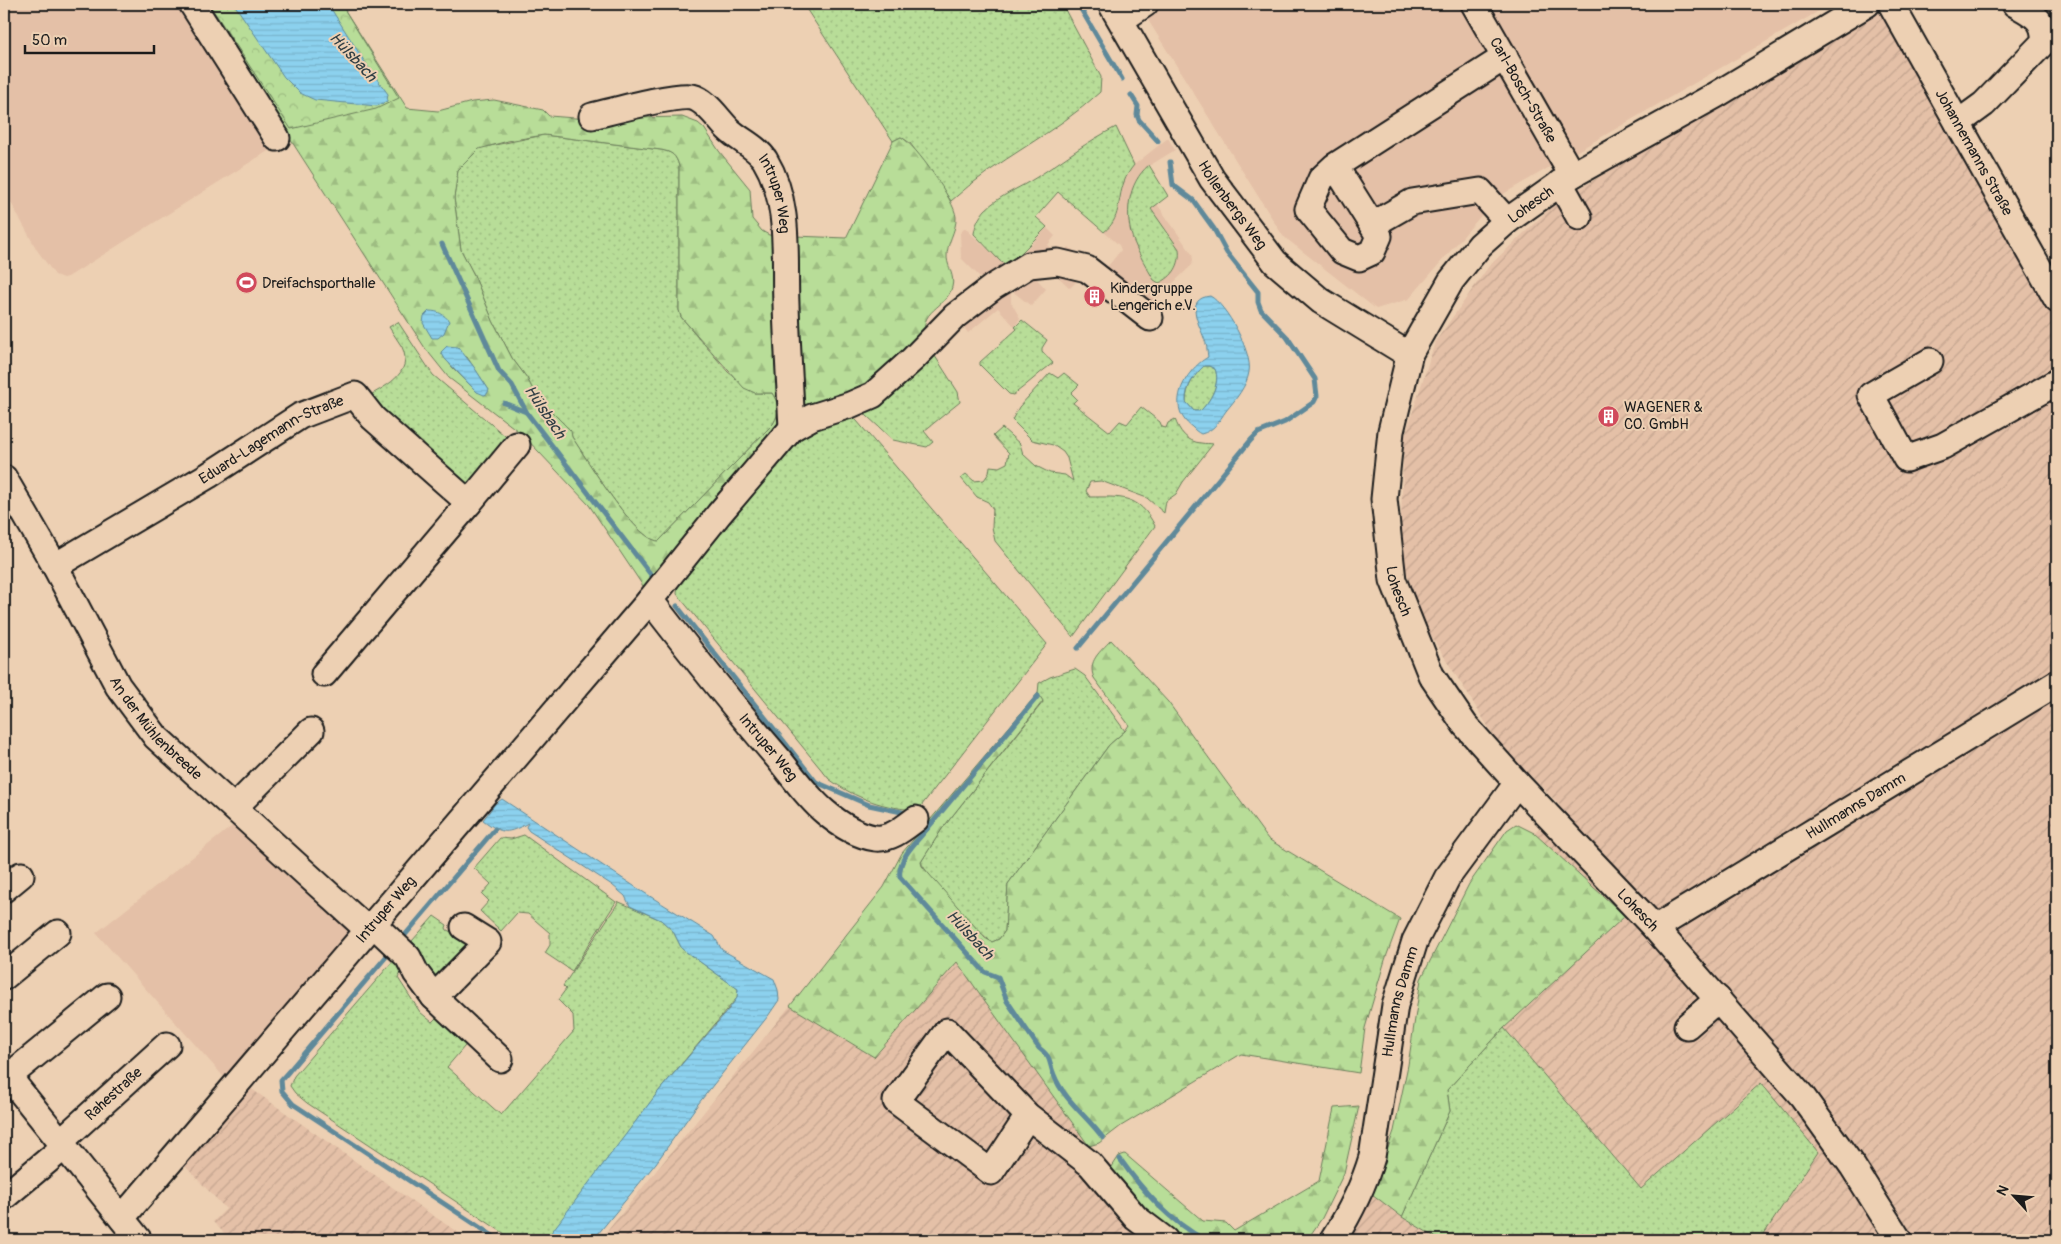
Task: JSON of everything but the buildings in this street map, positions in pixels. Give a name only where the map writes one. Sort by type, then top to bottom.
[{"type":"street","points":[[192,4],[277,138]]},
{"type":"street","points":[[1116,12],[1145,4]]},
{"type":"street","name":"Lohesch","points":[[1867,4],[1841,10],[1716,95],[1566,179],[1507,221],[1480,246],[1451,281],[1410,353],[1391,431],[1384,499],[1393,580],[1431,674],[1465,725],[1516,783],[1655,928],[1802,1096],[1853,1168],[1899,1240]]},
{"type":"street","name":"Johannemanns Straße","points":[[1891,4],[2057,300]]},
{"type":"street","points":[[1958,123],[1984,104],[2044,42],[2045,32],[2041,22],[2015,4]]},
{"type":"street","name":"Carl-Bosch-Straße","points":[[1483,7],[1505,57],[1566,179],[1579,216]]},
{"type":"street","name":"Hollenbergs Weg","points":[[1116,12],[1212,179],[1275,262],[1321,301],[1401,350],[1410,353]]},
{"type":"street","points":[[1335,166],[1379,236],[1372,252],[1359,258],[1342,251],[1308,209],[1321,179],[1335,166],[1505,57]]},
{"type":"street","name":"Intruper Weg","points":[[592,116],[664,100],[692,97],[702,102],[736,137],[764,158],[779,187],[783,213],[792,428]]},
{"type":"street","points":[[1372,225],[1412,202],[1480,191],[1507,221]]},
{"type":"street","name":"Intruper Weg","points":[[122,1218],[383,936],[719,514],[792,428],[812,417],[874,395],[955,316],[993,287],[1030,265],[1058,262],[1087,269],[1150,318]]},
{"type":"street","points":[[1930,361],[1871,395],[1906,459],[1943,446],[2057,382]]},
{"type":"street","name":"Eduard-Lagemann-Straße","points":[[55,566],[209,475],[300,416],[355,395],[373,418],[468,503]]},
{"type":"street","points":[[324,674],[516,445]]},
{"type":"street","name":"An der Mühlenbreede","points":[[4,478],[55,566],[118,686],[150,730],[383,936],[434,997],[500,1059]]},
{"type":"street","name":"Intruper Weg","points":[[650,600],[736,709],[823,810],[843,826],[876,838],[888,836],[916,820]]},
{"type":"street","name":"Hullmanns Damm","points":[[1655,928],[2057,684]]},
{"type":"street","points":[[235,807],[310,731]]},
{"type":"street","name":"Hullmanns Damm","points":[[1333,1240],[1352,1212],[1366,1179],[1372,1157],[1395,1005],[1415,941],[1447,878],[1516,783]]},
{"type":"street","points":[[434,997],[488,942],[464,927]]},
{"type":"street","points":[[4,977],[58,933]]},
{"type":"street","points":[[107,996],[6,1074],[139,1240]]},
{"type":"street","points":[[1687,1026],[1718,999]]},
{"type":"street","points":[[1028,1116],[991,1172],[896,1100],[947,1031],[1028,1116],[1090,1164],[1136,1218],[1165,1240]]},
{"type":"street","name":"Rahestraße","points":[[4,1196],[167,1045]]},
{"type":"shaded area","points":[[4,4],[180,4],[276,146],[68,277],[63,278],[55,275],[37,250],[4,190]]},
{"type":"shaded area","points":[[1138,4],[1831,4],[1505,193],[1491,204],[1409,299],[1376,309],[1283,236]]},
{"type":"shaded area","points":[[1884,5],[2057,314],[2057,1240],[1759,1240],[1761,1084],[1641,1189],[1503,1029],[1624,916],[1534,833],[1560,805],[1501,747],[1418,615],[1400,545],[1404,439],[1435,342],[1489,266],[1556,203]]},
{"type":"shaded area","points":[[1168,138],[1175,150],[1144,169],[1134,184],[1129,209],[1131,233],[1138,252],[1154,280],[1161,282],[1180,255],[1179,249],[1151,209],[1157,204],[1192,254],[1192,265],[1147,308],[1084,274],[1070,288],[1052,271],[1034,276],[1046,289],[1031,306],[1011,290],[1011,302],[1020,318],[1015,327],[998,308],[968,333],[960,322],[987,284],[961,258],[960,233],[965,228],[1000,261],[1018,258],[1047,228],[1055,236],[1048,245],[1060,254],[1069,247],[1098,271],[1104,271],[1121,250],[1119,245],[1104,232],[1111,227],[1118,212],[1124,181],[1134,165]]},
{"type":"shaded area","points":[[236,823],[356,931],[230,1084],[96,933]]},
{"type":"shaded area","points":[[957,962],[1089,1146],[1142,1212],[1179,1240],[600,1240],[790,1006],[874,1057]]},
{"type":"shaded area","points":[[246,1085],[469,1240],[231,1240],[213,1222],[226,1209],[182,1163]]},
{"type":"shaded area","points":[[1372,1194],[1402,1217],[1440,1240],[1343,1240]]},
{"type":"green space","points":[[203,4],[341,4],[407,108],[438,111],[472,102],[494,100],[543,110],[549,116],[588,119],[682,117],[698,123],[704,128],[719,151],[750,189],[752,219],[762,231],[769,235],[846,238],[893,141],[901,137],[924,161],[954,209],[956,222],[947,253],[953,279],[952,287],[949,294],[929,315],[926,321],[927,337],[886,379],[803,417],[648,586],[643,586],[589,505],[522,434],[449,378],[425,348]],"holes":[[[544,135],[661,150],[671,153],[675,157],[679,166],[679,310],[681,317],[744,388],[755,393],[772,393],[777,401],[778,412],[773,424],[659,541],[649,537],[637,528],[625,514],[572,437],[571,431],[536,396],[527,378],[512,358],[461,250],[454,198],[458,170],[479,149],[508,141]],[[441,352],[467,357],[489,390],[477,392],[452,367]]]},
{"type":"green space","points":[[209,4],[341,4],[399,98],[376,109],[291,129]]},
{"type":"green space","points":[[803,4],[1062,4],[1101,77],[1100,92],[1064,121],[987,172],[951,201],[910,143],[901,137],[893,141]]},
{"type":"green space","points":[[1116,127],[1134,165],[1124,182],[1116,215],[1104,232],[1058,192],[1036,217],[1047,227],[1008,266],[1000,261],[974,234],[979,218],[991,205]]},
{"type":"green space","points":[[544,135],[661,150],[671,153],[675,157],[679,166],[679,310],[681,317],[728,372],[755,393],[772,393],[777,404],[778,412],[773,424],[659,541],[649,537],[637,528],[625,514],[600,480],[570,431],[536,396],[527,378],[512,358],[461,250],[454,198],[458,170],[480,148]]},
{"type":"green space","points":[[1149,165],[1168,196],[1151,209],[1179,249],[1179,260],[1175,270],[1159,283],[1154,280],[1138,252],[1129,222],[1132,191],[1136,181]]},
{"type":"green space","points":[[1022,320],[1047,340],[1042,351],[1053,363],[1013,395],[1009,394],[980,365],[980,362],[1017,329],[1015,327]]},
{"type":"green space","points":[[398,322],[433,375],[511,441],[472,489],[365,398],[388,385],[395,379],[404,365],[405,357],[402,347],[389,327]]},
{"type":"green space","points":[[933,353],[958,392],[960,402],[924,431],[933,442],[927,447],[893,440],[859,407]]},
{"type":"green space","points":[[1204,366],[1215,369],[1216,386],[1204,407],[1200,411],[1194,411],[1186,402],[1187,392],[1193,378]]},
{"type":"green space","points":[[1050,373],[1058,378],[1064,373],[1079,385],[1071,393],[1077,399],[1073,403],[1110,432],[1120,421],[1127,424],[1141,407],[1160,422],[1162,427],[1166,428],[1168,423],[1175,419],[1181,432],[1192,441],[1213,444],[1183,482],[1176,494],[1166,501],[1164,513],[1147,498],[1101,481],[1090,482],[1086,491],[1090,497],[1120,498],[1136,503],[1149,516],[1155,526],[1073,637],[995,541],[992,527],[993,509],[988,502],[977,497],[961,478],[966,474],[974,481],[984,480],[989,473],[990,466],[999,467],[1007,463],[1009,453],[993,436],[1002,428],[1020,444],[1023,454],[1036,466],[1050,473],[1065,475],[1073,481],[1067,458],[1063,452],[1053,445],[1032,440],[1012,420],[1019,407]]},
{"type":"green space","points":[[851,414],[1047,644],[918,810],[883,805],[871,801],[849,792],[829,779],[677,594],[678,582],[801,430]]},
{"type":"green space","points":[[1111,640],[1168,702],[1268,839],[1400,919],[1385,960],[1365,1028],[1359,1073],[1241,1054],[1121,1126],[1099,1143],[1089,1146],[957,962],[874,1057],[790,1006],[884,887],[902,853],[1038,693],[1043,701],[942,829],[921,862],[922,866],[985,938],[992,942],[999,939],[1005,931],[1008,884],[1109,745],[1129,725],[1094,678],[1092,672],[1093,662]]},
{"type":"green space","points":[[1075,669],[1085,676],[1125,731],[1109,745],[1008,884],[1005,931],[999,939],[992,942],[954,904],[932,879],[921,862],[942,829],[1043,702],[1038,693],[1039,683],[1050,677]]},
{"type":"green space","points":[[1516,824],[1534,833],[1625,916],[1503,1029],[1447,1090],[1450,1111],[1402,1217],[1372,1194],[1394,1131],[1408,1065],[1421,979],[1469,884],[1507,830]]},
{"type":"green space","points":[[524,835],[616,902],[572,971],[545,953],[550,945],[550,933],[528,914],[517,913],[501,931],[480,911],[489,901],[482,894],[491,884],[474,868],[500,838],[511,839]]},
{"type":"green space","points":[[617,901],[661,920],[673,931],[682,949],[738,989],[737,998],[658,1092],[547,1240],[514,1240],[307,1103],[290,1086],[294,1076],[399,954],[406,965],[398,978],[420,1012],[432,1022],[441,1013],[470,1040],[447,1067],[501,1115],[574,1031],[573,1015],[558,1000],[566,989],[563,986],[618,903]]},
{"type":"green space","points":[[434,916],[447,925],[447,930],[476,945],[439,979],[415,956],[420,950],[412,941]]},
{"type":"green space","points":[[1504,1028],[1641,1189],[1761,1083],[1818,1152],[1760,1240],[1440,1240],[1402,1217],[1450,1111],[1447,1090]]},
{"type":"green space","points":[[1359,1106],[1344,1173],[1322,1218],[1307,1240],[1179,1240],[1142,1212],[1110,1170],[1119,1156],[1125,1154],[1203,1221],[1226,1223],[1234,1231],[1319,1181],[1334,1108]]},
{"type":"water","points":[[234,4],[328,4],[368,67],[388,94],[387,101],[377,106],[315,100],[300,93],[284,77]]},
{"type":"water","points":[[1210,296],[1216,301],[1237,330],[1247,353],[1249,372],[1240,393],[1216,425],[1206,433],[1201,434],[1184,419],[1180,410],[1179,400],[1185,380],[1199,363],[1208,357],[1206,343],[1195,313],[1197,302],[1202,298]],"holes":[[[1204,366],[1215,369],[1216,386],[1204,407],[1200,411],[1194,411],[1186,402],[1187,392],[1197,373]]]},
{"type":"water","points":[[429,311],[440,313],[449,321],[444,333],[438,338],[432,338],[423,323],[424,316]]},
{"type":"water","points":[[447,346],[458,347],[489,390],[487,394],[484,395],[477,392],[445,359],[441,352]]},
{"type":"water","points":[[502,799],[640,890],[714,936],[722,950],[774,979],[778,990],[779,1000],[768,1016],[698,1104],[656,1163],[593,1240],[550,1240],[547,1238],[658,1092],[729,1009],[737,998],[738,989],[682,949],[673,931],[661,920],[630,906],[625,896],[612,885],[529,831],[526,827],[528,823],[510,831],[505,831],[483,820],[495,804]]},
{"type":"waterway","points":[[1078,4],[1122,79]]},
{"type":"waterway","points":[[1131,95],[1138,106],[1137,115],[1139,120],[1158,141]]},
{"type":"waterway","points":[[1078,648],[1251,440],[1258,433],[1285,422],[1314,402],[1317,396],[1315,379],[1287,337],[1261,310],[1258,302],[1258,292],[1227,253],[1214,229],[1193,200],[1173,185],[1170,162]]},
{"type":"waterway","name":"Hülsbach","points":[[442,244],[499,371],[512,385],[527,413],[655,580]]},
{"type":"waterway","points":[[504,403],[526,412]]},
{"type":"waterway","name":"Hülsbach","points":[[677,606],[816,782],[869,805],[911,814]]},
{"type":"waterway","points":[[927,829],[1038,696]]},
{"type":"waterway","name":"Hülsbach","points":[[922,823],[927,829],[905,857],[900,870],[900,877],[981,968],[985,972],[998,977],[1007,1001],[1048,1058],[1063,1092],[1103,1138]]},
{"type":"waterway","points":[[400,941],[495,829]]},
{"type":"waterway","points":[[391,951],[281,1080],[282,1091],[293,1104],[499,1240]]},
{"type":"waterway","name":"Hülsbach","points":[[1120,1159],[1138,1182],[1168,1214],[1205,1240]]},
{"type":"place","name":"Dreifachsporthalle","points":[[246,283]]},
{"type":"place","name":"Kindergruppe Lengerich e.V.","points":[[1094,297]]},
{"type":"place","name":"WAGENER & CO. GmbH","points":[[1608,416]]}]
